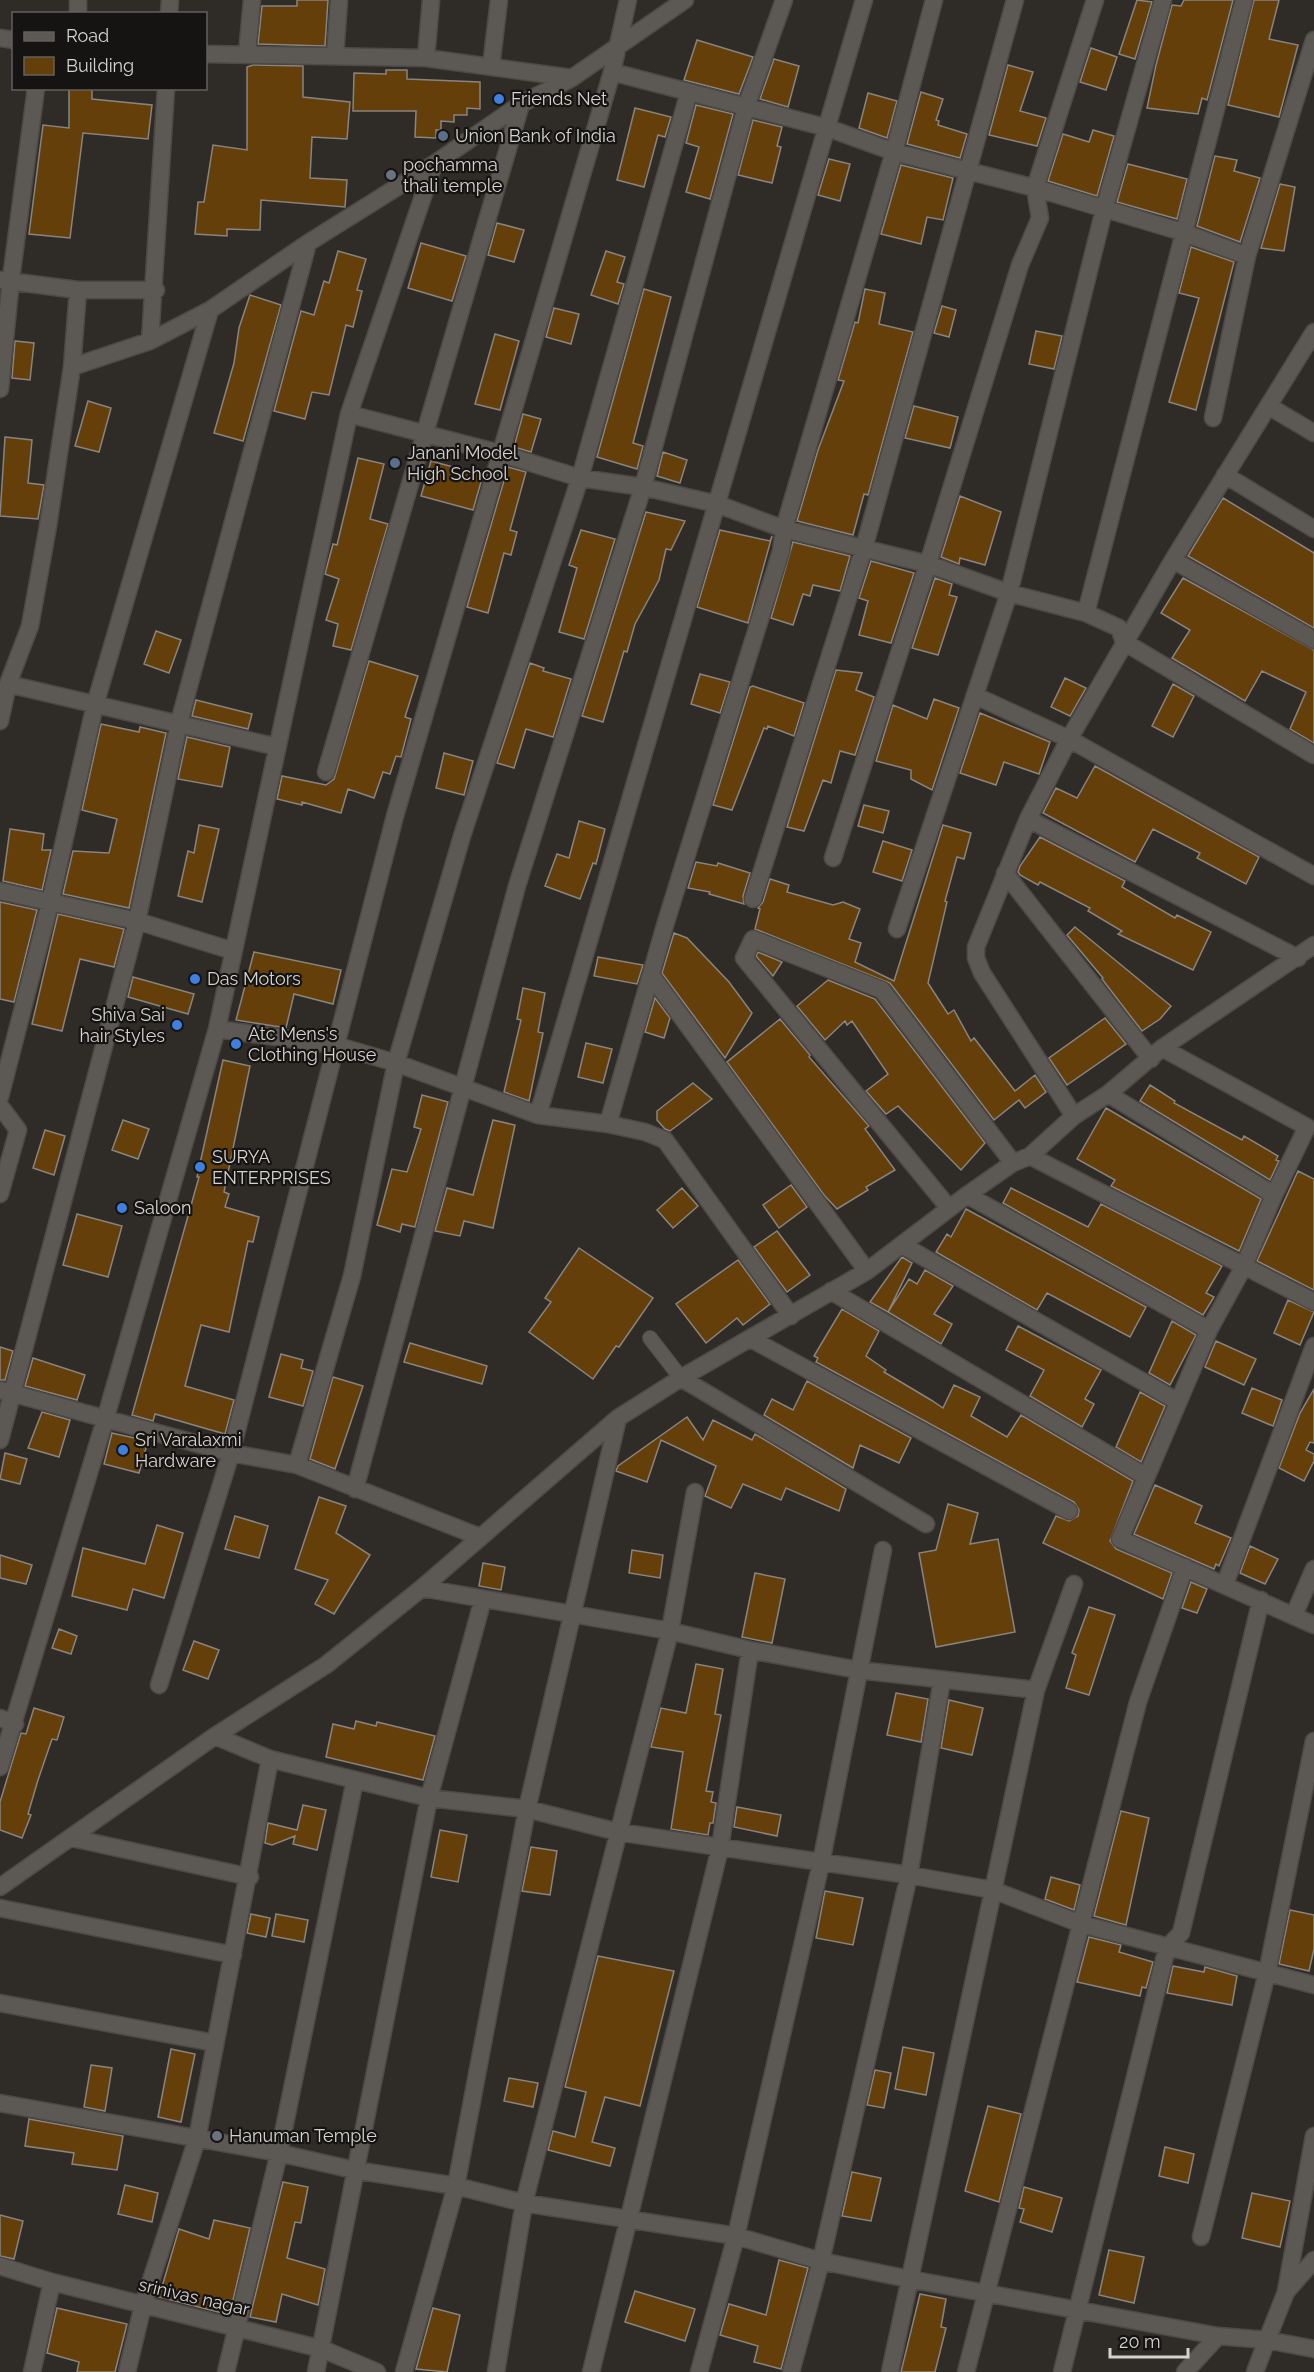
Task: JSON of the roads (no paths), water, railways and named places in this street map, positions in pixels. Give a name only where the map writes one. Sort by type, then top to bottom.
[{"type":"street","points":[[247,54],[252,0]]},
{"type":"street","points":[[334,56],[339,0]]},
{"type":"street","points":[[426,58],[431,0]]},
{"type":"street","points":[[491,67],[500,0]]},
{"type":"street","points":[[159,1685],[231,1453],[395,816],[612,72],[628,0]]},
{"type":"street","points":[[72,367],[150,341],[210,310],[308,243],[434,164],[521,104],[572,78],[685,0]]},
{"type":"street","points":[[355,1489],[465,1089],[517,886],[643,487],[746,107],[784,0]]},
{"type":"street","points":[[538,1115],[864,0]]},
{"type":"street","points":[[608,1124],[651,975],[781,551],[784,529],[894,152],[934,0]]},
{"type":"street","points":[[753,898],[864,548],[1015,0]]},
{"type":"street","points":[[833,858],[928,564],[1020,265],[1040,218],[1035,188],[1095,0]]},
{"type":"street","points":[[897,929],[1009,593],[1104,210],[1163,0]]},
{"type":"street","points":[[1086,614],[1182,232],[1244,0]]},
{"type":"street","points":[[1213,418],[1247,256],[1314,40]]},
{"type":"street","points":[[207,54],[426,58],[572,78]]},
{"type":"street","points":[[612,72],[828,128],[894,152],[1035,188],[1182,232],[1247,256]]},
{"type":"street","points":[[0,389],[6,279],[36,90]]},
{"type":"street","points":[[150,341],[156,290],[165,90]]},
{"type":"street","points":[[297,1465],[352,1276],[396,1064],[462,836],[580,478],[689,92]]},
{"type":"street","points":[[326,772],[521,104]]},
{"type":"street","points":[[0,1767],[7,1721],[105,1420],[217,1029],[349,414],[434,164]]},
{"type":"street","points":[[0,1440],[7,1392],[137,921],[179,723],[308,243]]},
{"type":"street","points":[[6,279],[78,290],[156,290]]},
{"type":"street","points":[[0,721],[8,684],[8,662],[30,626],[72,367],[78,290]]},
{"type":"street","points":[[0,1097],[50,903],[95,705],[210,310]]},
{"type":"street","points":[[1074,1116],[982,973],[976,958],[976,947],[1028,819],[1069,739],[1173,560],[1301,357],[1314,332]]},
{"type":"street","points":[[1301,357],[1314,368]]},
{"type":"street","points":[[1270,407],[1314,433]]},
{"type":"street","points":[[349,414],[499,453],[580,478],[643,487],[717,504],[784,529],[928,564],[1009,593],[1086,614],[1119,628],[1124,642],[1314,755]]},
{"type":"street","points":[[1225,475],[1314,529]]},
{"type":"street","points":[[1173,560],[1314,640]]},
{"type":"street","points":[[8,684],[277,747]]},
{"type":"street","points":[[976,696],[1069,739],[1314,876]]},
{"type":"street","points":[[1028,819],[1307,954]]},
{"type":"street","points":[[1005,873],[1156,1053],[1307,1127],[1244,1266],[1209,1330],[1120,1539],[1314,1625]]},
{"type":"street","points":[[0,891],[137,921],[233,951]]},
{"type":"street","points":[[949,1208],[744,958],[753,939],[882,990],[1013,1163]]},
{"type":"street","points":[[0,1887],[215,1736],[326,1665],[422,1588],[618,1418],[681,1378],[867,1271],[967,1195],[1013,1163],[1029,1156],[1074,1116],[1108,1094],[1156,1053],[1307,954]]},
{"type":"street","points":[[651,975],[867,1271]]},
{"type":"street","points":[[217,1029],[335,1045],[396,1064],[538,1115],[608,1124],[645,1132],[665,1140],[791,1316]]},
{"type":"street","points":[[1108,1094],[1274,1196]]},
{"type":"street","points":[[0,1107],[18,1130],[0,1194]]},
{"type":"street","points":[[1029,1156],[1314,1302]]},
{"type":"street","points":[[967,1195],[1209,1330]]},
{"type":"street","points":[[902,1245],[1177,1401]]},
{"type":"street","points":[[831,1291],[1145,1476]]},
{"type":"street","points":[[751,1339],[1069,1511]]},
{"type":"street","points":[[1225,1584],[1314,1346]]},
{"type":"street","points":[[681,1378],[926,1524]]},
{"type":"street","points":[[7,1392],[231,1453],[297,1465],[480,1537]]},
{"type":"street","points":[[404,2372],[456,2186],[527,1809],[618,1418]]},
{"type":"street","points":[[496,2372],[524,2204],[670,1631],[695,1492]]},
{"type":"street","points":[[699,2372],[736,2236],[821,1863],[883,1550]]},
{"type":"street","points":[[966,2372],[1138,1702],[1185,1567]]},
{"type":"street","points":[[1294,1615],[1314,1569]]},
{"type":"street","points":[[890,2372],[1036,1690],[1074,1584]]},
{"type":"street","points":[[422,1588],[670,1631],[750,1650],[858,1670],[1036,1690]]},
{"type":"street","points":[[316,2372],[429,1798],[483,1599]]},
{"type":"street","points":[[1062,2372],[1167,1948],[1181,1933],[1261,1600]]},
{"type":"street","points":[[591,2372],[720,1848],[750,1650]]},
{"type":"street","points":[[791,2372],[821,2261],[909,1875],[942,1680]]},
{"type":"street","points":[[215,1736],[270,1760],[429,1798],[527,1809],[618,1832],[909,1875],[993,1890],[1081,1924],[1314,1985]]},
{"type":"street","points":[[1201,2238],[1267,1973],[1314,1741]]},
{"type":"street","points":[[127,2372],[143,2305],[197,2139],[250,1877],[270,1760]]},
{"type":"street","points":[[226,2372],[279,2153],[355,1780]]},
{"type":"street","points":[[72,1838],[250,1877]]},
{"type":"street","points":[[0,1908],[233,1955]]},
{"type":"street","points":[[0,2003],[215,2043]]},
{"type":"street","points":[[0,2103],[279,2153],[354,2170],[456,2186],[524,2204],[736,2236],[821,2261],[909,2279],[985,2291],[1077,2311],[1218,2336],[1267,2340],[1314,2349]]},
{"type":"street","points":[[1255,2372],[1286,2292],[1314,2136]]},
{"type":"street","points":[[1286,2292],[1314,2260]]},
{"type":"street","name":"srinivas nagar","points":[[0,2266],[52,2282],[322,2349],[377,2372]]},
{"type":"street","points":[[32,2372],[52,2282]]},
{"type":"street","points":[[1185,2372],[1218,2336]]},
{"type":"lane","points":[[650,1338],[681,1378]]},
{"type":"place","name":"Friends Net","points":[[499,99]]},
{"type":"place","name":"Union Bank of India","points":[[443,136]]},
{"type":"place","name":"pochamma thali temple","points":[[391,175]]},
{"type":"place","name":"Janani Model High School","points":[[395,463]]},
{"type":"place","name":"Das Motors","points":[[195,979]]},
{"type":"place","name":"Shiva Sai hair Styles","points":[[177,1025]]},
{"type":"place","name":"Atc Mens's Clothing House","points":[[236,1044]]},
{"type":"place","name":"SURYA ENTERPRISES","points":[[200,1167]]},
{"type":"place","name":"Saloon","points":[[122,1208]]},
{"type":"place","name":"Sri Varalaxmi Hardware","points":[[123,1450]]},
{"type":"place","name":"Hanuman Temple","points":[[217,2136]]}]
